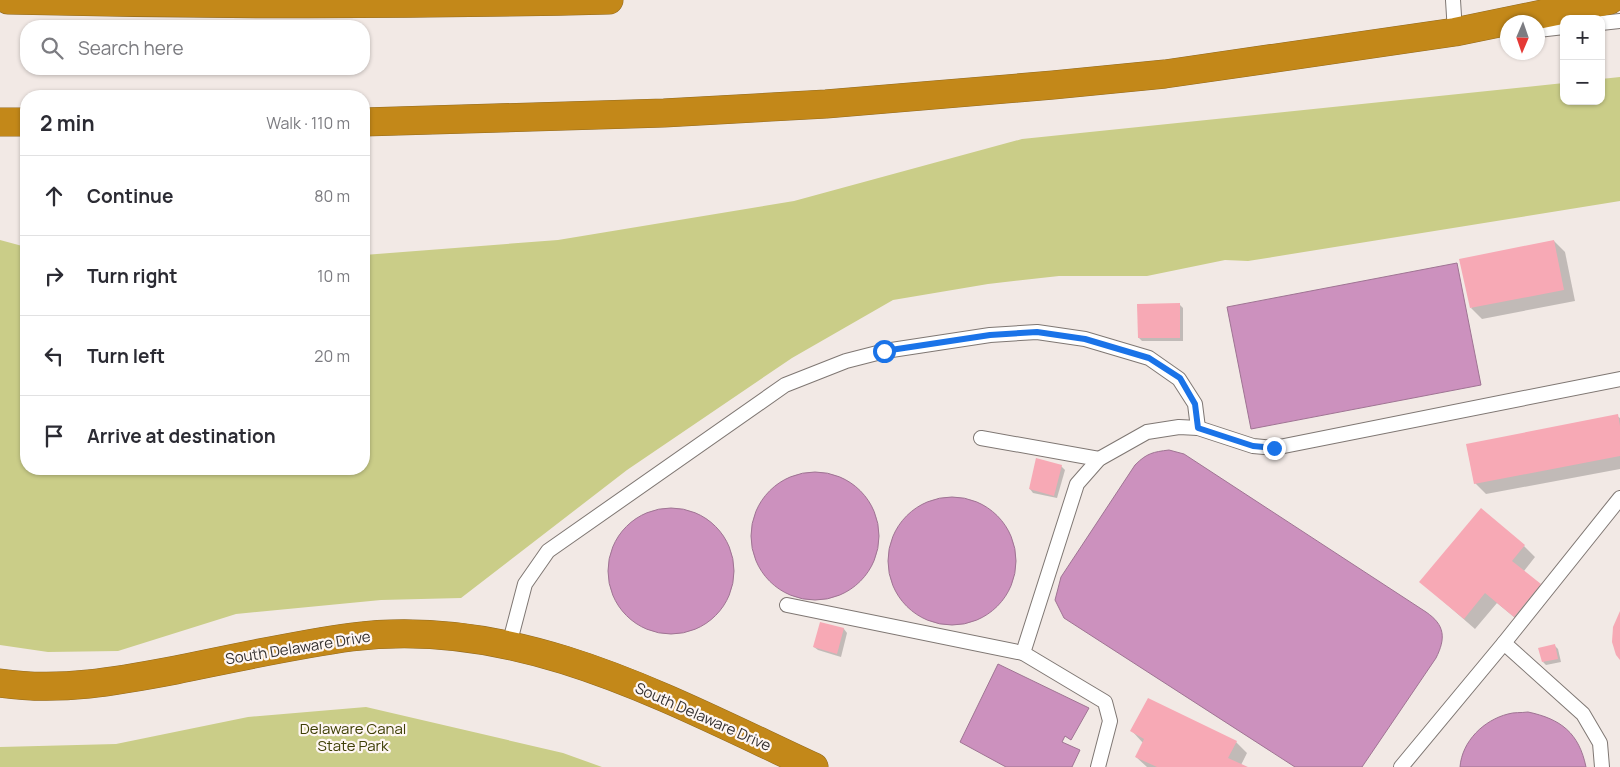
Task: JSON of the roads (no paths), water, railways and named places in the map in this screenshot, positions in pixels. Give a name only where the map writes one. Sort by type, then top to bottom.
[{"type":"highway","points":[[8,0],[174,4],[467,4],[609,0]]},
{"type":"highway","points":[[370,122],[664,113],[826,104],[1053,86],[1165,74],[1455,32],[1610,0]]},
{"type":"highway","points":[[0,122],[20,122]]},
{"type":"highway","name":"South Delaware Drive","points":[[0,683],[35,686],[92,685],[313,643],[373,636],[421,634],[465,636],[556,657],[601,672],[677,704],[814,767]]},
{"type":"lane","points":[[1453,0],[1455,32]]},
{"type":"lane","points":[[1605,23],[1620,21]]},
{"type":"lane","points":[[1545,29],[1560,27]]},
{"type":"lane","points":[[1294,55],[1500,34]]},
{"type":"lane","points":[[509,645],[525,584],[548,551],[785,385],[846,361],[884,351],[990,335],[1037,332],[1085,339],[1149,358],[1180,378],[1195,404],[1198,428]]},
{"type":"lane","points":[[1023,653],[1078,484],[1099,459],[1147,432],[1180,427],[1198,428],[1253,446],[1274,448],[1620,379]]},
{"type":"lane","points":[[981,438],[1099,459]]},
{"type":"lane","points":[[1401,767],[1504,643],[1620,498]]},
{"type":"lane","points":[[787,605],[1023,653],[1105,702],[1110,721],[1098,767]]},
{"type":"lane","points":[[1504,643],[1583,714],[1600,743],[1602,767]]},
{"type":"park label","name":"Delaware Canal State Park","points":[[353,738]]}]
